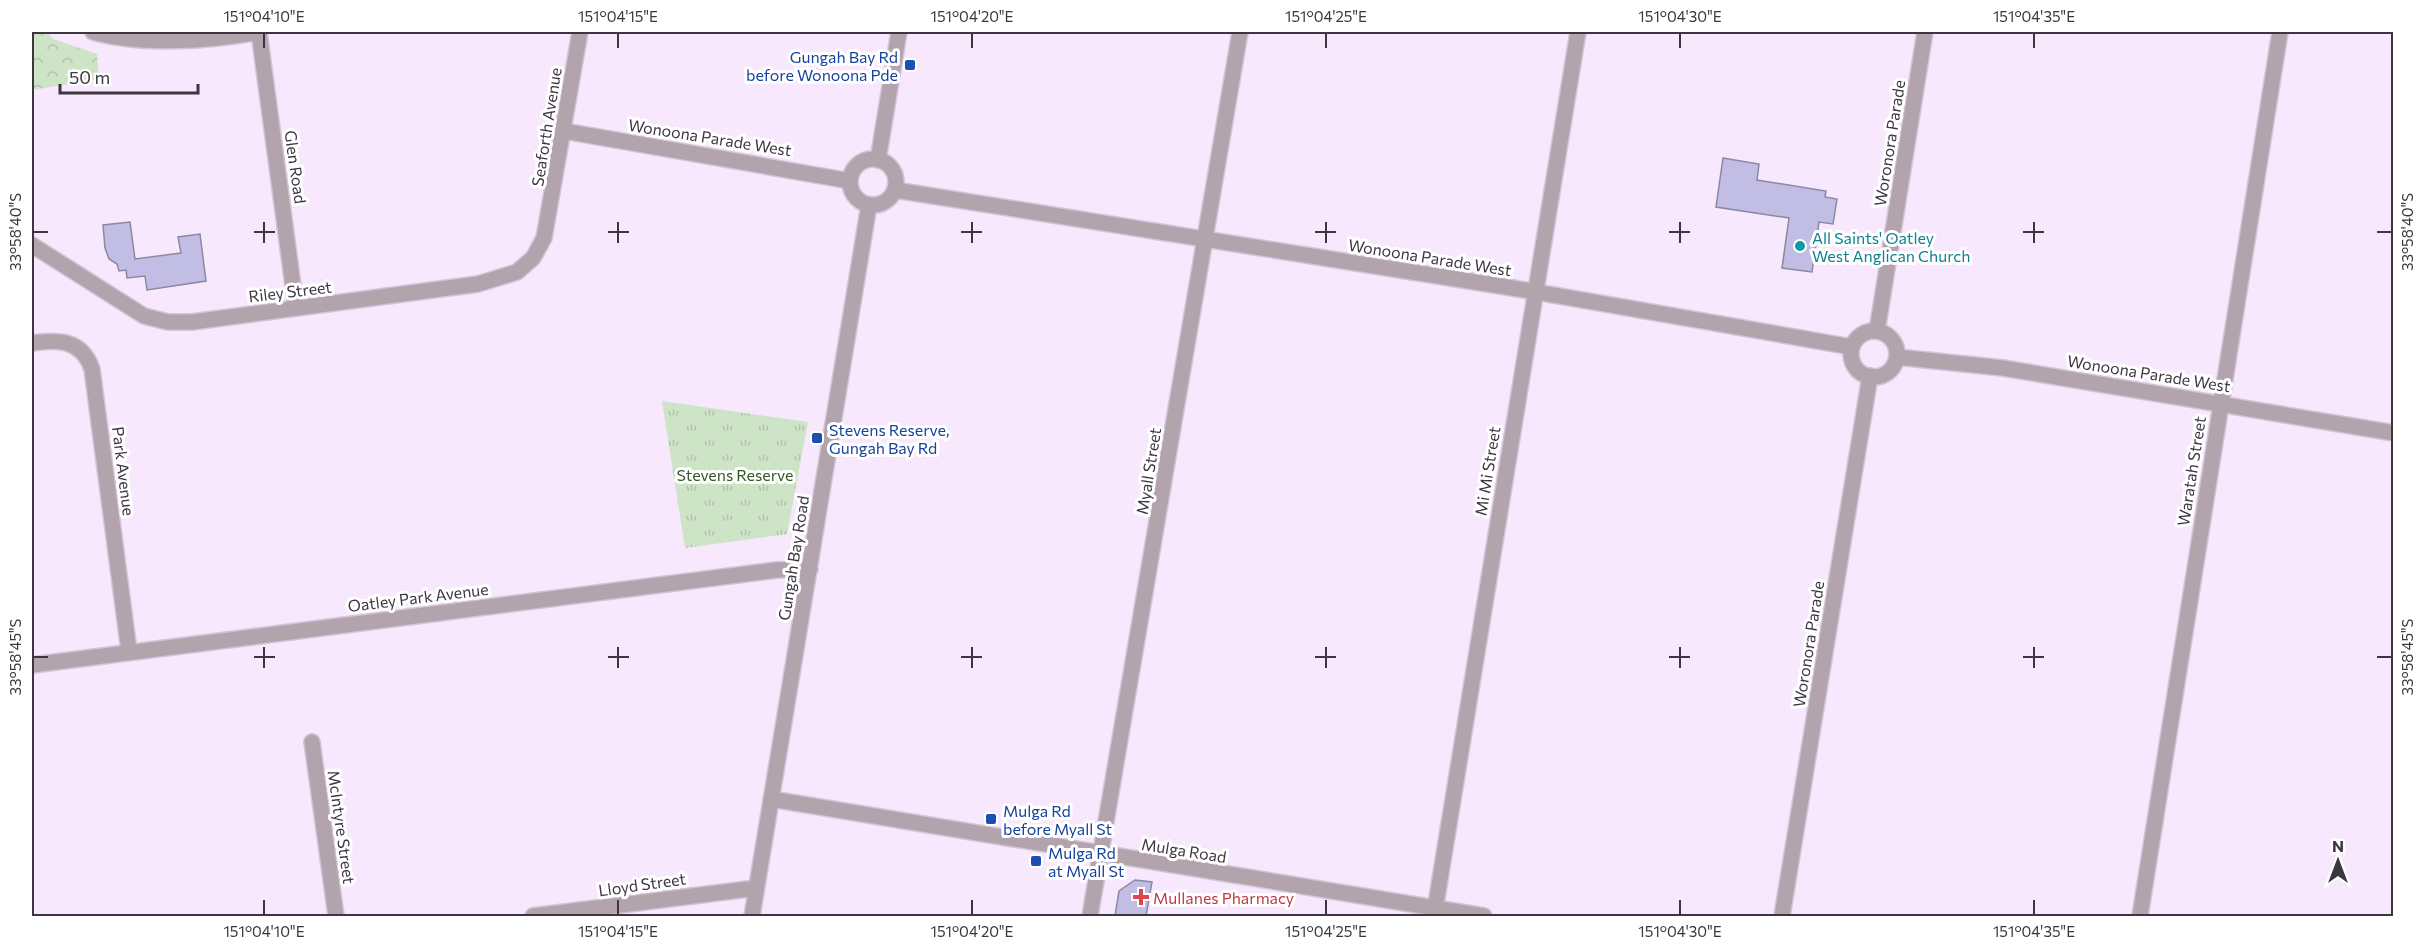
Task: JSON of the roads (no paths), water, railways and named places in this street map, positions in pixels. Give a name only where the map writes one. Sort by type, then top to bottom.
[{"type":"street","points":[[93,32],[113,36],[182,40],[219,39],[259,32]]},
{"type":"street","name":"Glen Road","points":[[259,32],[296,308]]},
{"type":"street","name":"Seaforth Avenue","points":[[547,227],[580,32]]},
{"type":"street","points":[[878,160],[899,32]]},
{"type":"street","name":"Myall Street","points":[[1090,916],[1240,32]]},
{"type":"street","name":"Mi Mi Street","points":[[1434,913],[1578,32]]},
{"type":"street","name":"Woronora Parade","points":[[1877,331],[1925,32]]},
{"type":"street","name":"Waratah Street","points":[[2140,916],[2280,32]]},
{"type":"street","name":"Wonoona Parade West","points":[[564,131],[850,181]]},
{"type":"street","points":[[870,160],[878,160],[893,171],[895,190],[887,201],[869,205],[857,199],[850,181],[856,166],[870,160]]},
{"type":"street","name":"Wonoona Parade West","points":[[895,190],[1206,239],[1852,347]]},
{"type":"street","name":"Gungah Bay Road","points":[[752,916],[869,205]]},
{"type":"street","name":"Riley Street","points":[[32,245],[134,311],[159,321],[192,322],[494,281],[517,272],[533,258],[547,227]]},
{"type":"street","points":[[1877,331],[1890,337],[1895,343],[1897,357],[1891,370],[1885,374],[1870,376],[1863,374],[1853,363],[1852,347],[1859,336],[1877,331]]},
{"type":"street","name":"Park Avenue","points":[[32,343],[52,340],[75,345],[84,353],[92,369],[129,651]]},
{"type":"street","name":"Wonoona Parade West","points":[[1897,357],[2003,368],[2394,433]]},
{"type":"street","name":"Woronora Parade","points":[[1782,916],[1870,376]]},
{"type":"street","name":"Oatley Park Avenue","points":[[32,665],[777,570],[810,569]]},
{"type":"street","name":"McIntyre Street","points":[[312,742],[336,916]]},
{"type":"street","name":"Mulga Road","points":[[771,799],[1434,913],[1484,916]]},
{"type":"street","name":"Lloyd Street","points":[[533,916],[756,888]]},
{"type":"place","name":"Gungah Bay Rd before Wonoona Pde","points":[[910,65]]},
{"type":"place","name":"All Saints' Oatley West Anglican Church","points":[[1800,246]]},
{"type":"place","name":"Stevens Reserve, Gungah Bay Rd","points":[[817,438]]},
{"type":"place","name":"Mulga Rd before Myall St","points":[[991,819]]},
{"type":"place","name":"Mulga Rd at Myall St","points":[[1036,861]]},
{"type":"place","name":"Mullanes Pharmacy","points":[[1141,897]]},
{"type":"park label","name":"Stevens Reserve","points":[[735,474]]}]
